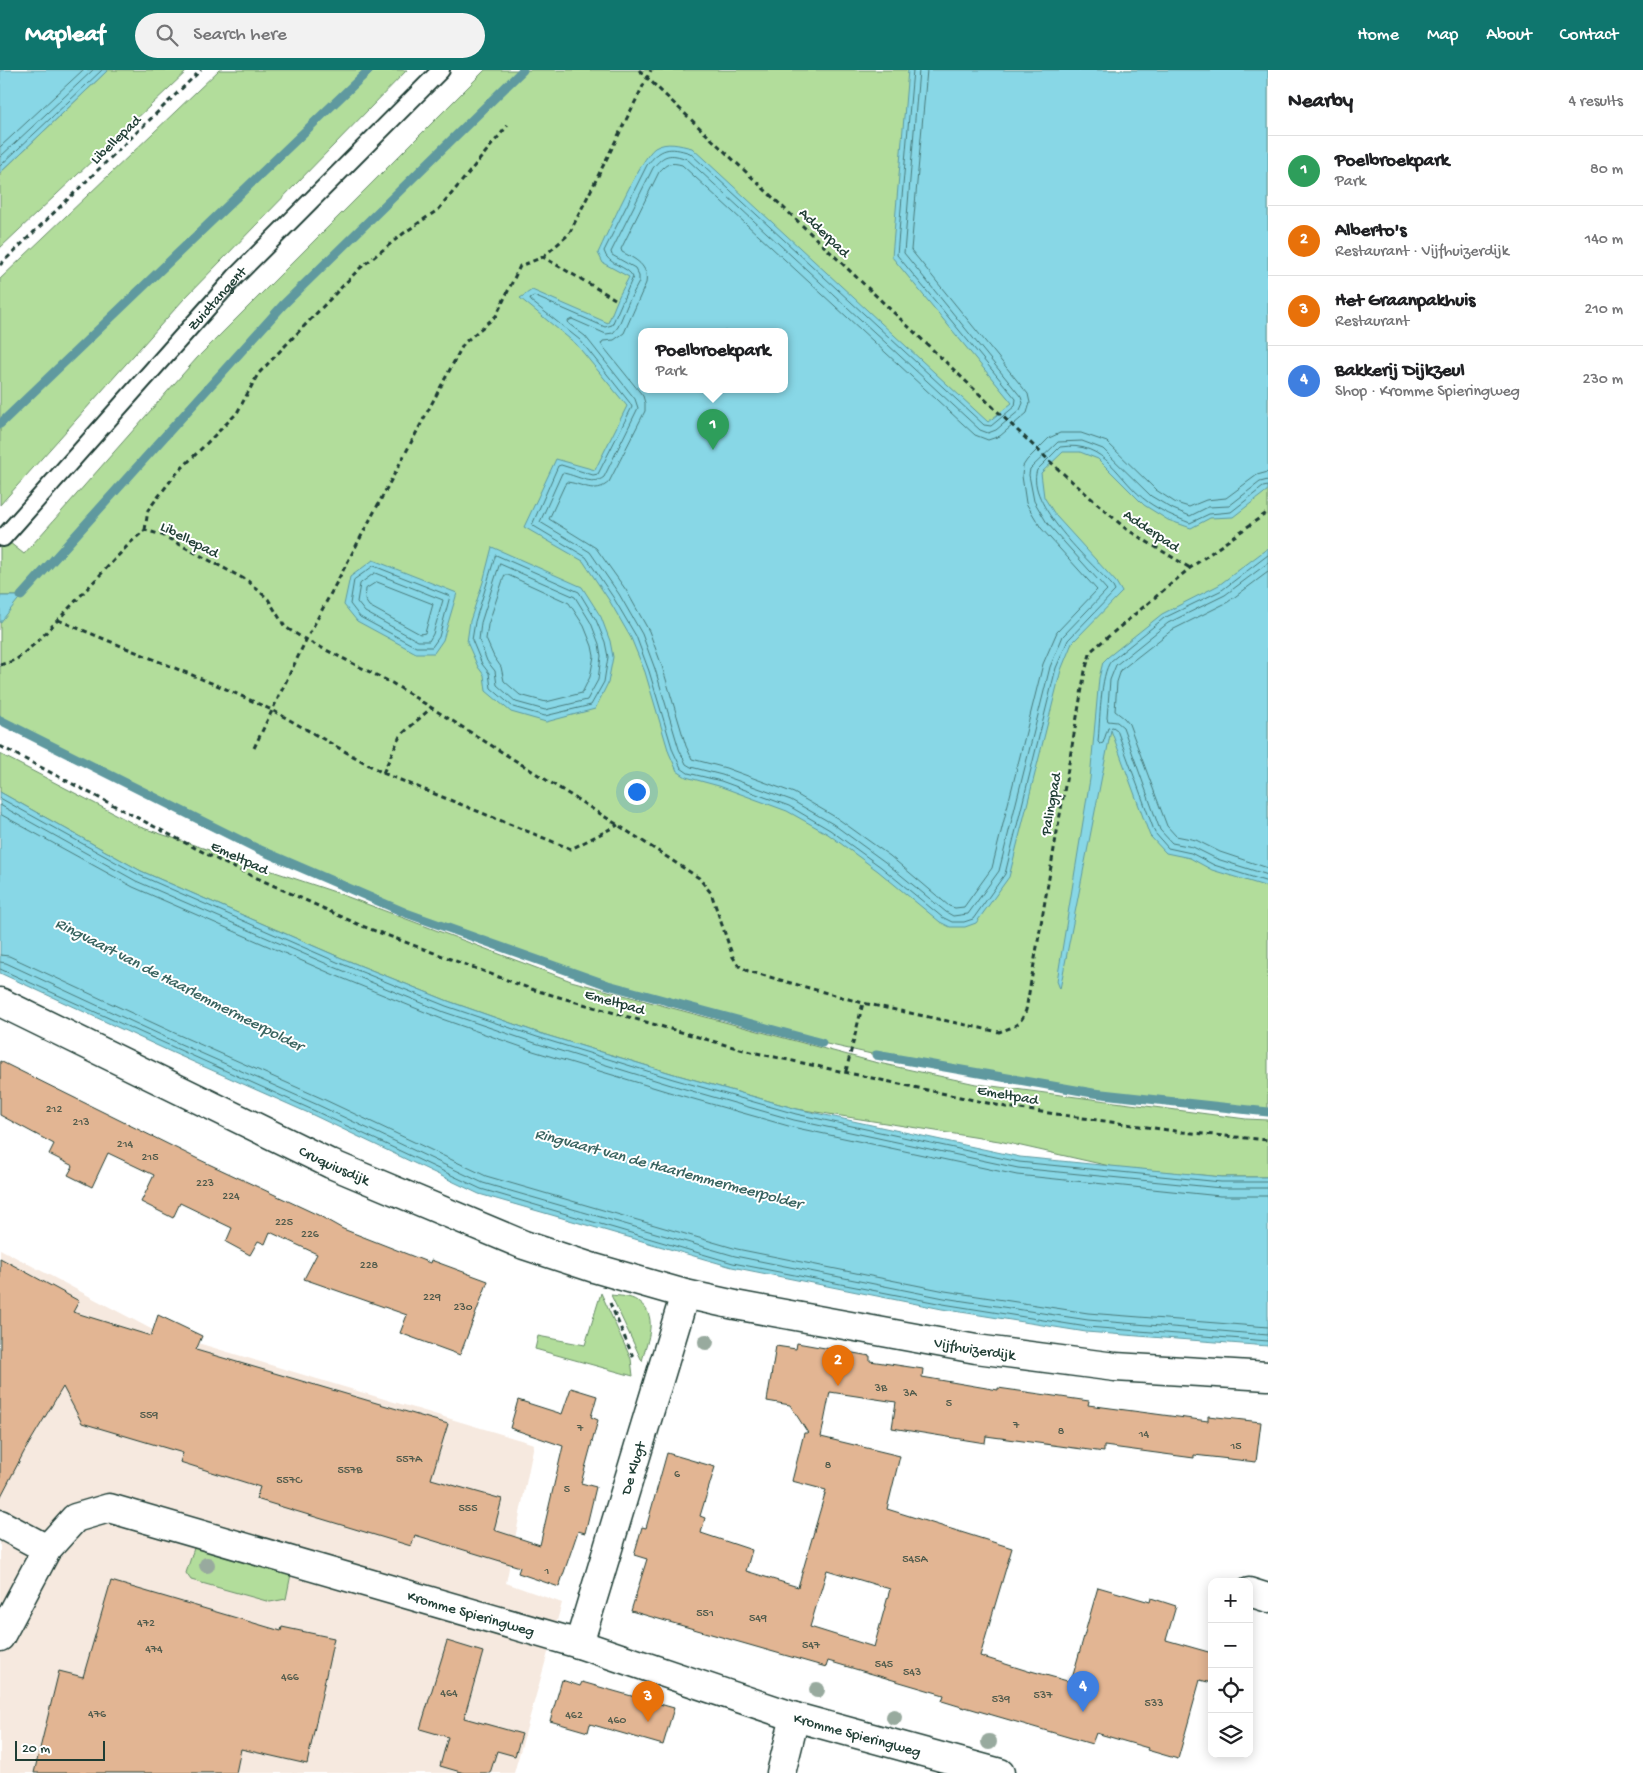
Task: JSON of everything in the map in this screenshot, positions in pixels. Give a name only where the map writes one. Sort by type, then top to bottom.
[{"type":"street","name":"Cruquiusdijk","points":[[0,1002],[331,1164],[524,1245],[594,1268],[685,1294]]},
{"type":"street","name":"Vijfhuizerdijk","points":[[685,1294],[735,1305],[976,1349],[1115,1367],[1268,1376]]},
{"type":"street","name":"De Klugt","points":[[579,1644],[685,1294]]},
{"type":"street","name":"Kromme Spieringweg","points":[[0,1637],[46,1549],[75,1518],[109,1508],[579,1644],[795,1716],[1000,1773]]},
{"type":"street","points":[[0,1524],[46,1549]]},
{"type":"street","points":[[1253,1593],[1268,1598]]},
{"type":"street","points":[[782,1773],[795,1716]]},
{"type":"lane","name":"Zuidtangent","points":[[3,538],[235,277],[441,70]]},
{"type":"path","name":"Libellepad","points":[[0,265],[202,70]]},
{"type":"path","name":"Adderpad","points":[[639,70],[1058,469],[1126,529],[1190,568]]},
{"type":"path","points":[[254,748],[306,640],[464,343],[496,316],[520,266],[543,257],[569,234],[651,70]]},
{"type":"path","points":[[145,530],[148,510],[175,474],[237,413],[258,374],[359,269],[404,233],[440,209],[508,125]]},
{"type":"path","points":[[543,257],[615,299]]},
{"type":"path","name":"Palingpad","points":[[863,1003],[999,1032],[1021,1022],[1026,1010],[1085,671],[1091,651],[1190,568],[1268,512]]},
{"type":"path","name":"Libellepad","points":[[0,665],[16,660],[58,620],[131,542],[145,530],[162,535],[248,581],[268,599],[285,627],[306,640],[392,683],[699,878],[711,893],[733,957],[738,965],[748,972],[863,1003]]},
{"type":"path","points":[[58,620],[226,689],[272,710],[383,773],[570,849],[618,825]]},
{"type":"path","points":[[383,773],[400,736],[432,708]]},
{"type":"path","name":"Emeltpad","points":[[0,746],[224,863],[362,926],[531,989],[747,1051],[1006,1107],[1182,1132],[1268,1140]]},
{"type":"path","points":[[846,1072],[863,1003]]},
{"type":"path","points":[[594,1268],[653,1398]]},
{"type":"shaded area","points":[[0,1249],[151,1329],[534,1444],[506,1583],[562,1603],[514,1773],[0,1773]]},
{"type":"green space","points":[[108,70],[188,70],[0,248],[0,173]]},
{"type":"green space","points":[[219,70],[407,70],[184,299],[0,505],[0,279]]},
{"type":"green space","points":[[485,70],[1268,70],[1268,1112],[1093,1093],[876,1055],[822,1043],[608,985],[406,913],[258,849],[0,720],[0,620],[20,596],[0,596],[0,535],[24,554],[197,358]]},
{"type":"green space","points":[[0,754],[140,827],[332,891],[571,981],[874,1062],[976,1084],[1246,1119],[1268,1120],[1268,1177],[1222,1177],[1114,1167],[999,1141],[797,1109],[539,1033],[448,1001],[339,957],[141,871],[0,792]]},
{"type":"green space","points":[[601,1293],[631,1359],[633,1376],[535,1349],[538,1336],[585,1345]]},
{"type":"green space","points":[[611,1295],[634,1299],[644,1306],[648,1313],[650,1320],[649,1337],[642,1361]]},
{"type":"green space","points":[[195,1545],[291,1574],[286,1599],[270,1602],[191,1580],[186,1573]]},
{"type":"water","points":[[0,70],[108,70],[0,173]]},
{"type":"water","points":[[908,70],[1268,70],[1268,490],[1233,517],[1210,518],[1191,528],[1168,520],[1144,505],[1098,459],[1080,452],[1063,452],[1041,473],[1044,497],[1056,516],[1116,582],[1122,592],[1072,643],[1061,670],[1009,877],[976,923],[965,927],[950,927],[940,922],[878,871],[828,834],[787,811],[719,786],[686,777],[677,771],[669,753],[645,672],[631,638],[609,600],[583,561],[524,527],[556,459],[595,470],[627,406],[576,344],[520,298],[532,290],[608,323],[629,277],[603,263],[598,253],[633,180],[649,154],[660,146],[678,145],[692,148],[988,422],[1012,403],[892,257]]},
{"type":"water","points":[[492,547],[582,587],[601,617],[610,641],[613,657],[608,683],[595,709],[546,722],[511,712],[486,691],[484,675],[478,667],[467,642],[470,621]]},
{"type":"water","points":[[1268,548],[1268,887],[1212,870],[1190,858],[1166,853],[1150,836],[1111,730],[1060,989],[1057,981],[1090,779],[1099,678],[1103,662],[1162,614],[1219,585]]},
{"type":"water","points":[[373,560],[457,593],[443,640],[434,653],[416,653],[357,621],[344,605],[350,577]]},
{"type":"water","points":[[0,596],[21,596],[0,623]]},
{"type":"water","name":"Ringvaart van de Haarlemmermeerpolder","points":[[0,792],[141,871],[339,957],[448,1001],[539,1033],[674,1074],[797,1109],[1020,1157],[1222,1177],[1268,1177],[1268,1346],[1086,1332],[942,1309],[732,1267],[479,1194],[313,1115],[0,973]]},
{"type":"building","points":[[0,1061],[198,1159],[318,1215],[343,1229],[430,1263],[431,1260],[488,1281],[460,1355],[400,1333],[407,1315],[304,1279],[317,1254],[270,1232],[265,1244],[258,1241],[250,1255],[226,1242],[232,1228],[180,1203],[173,1218],[141,1202],[154,1175],[108,1153],[92,1187],[68,1175],[73,1166],[49,1154],[54,1144],[0,1115]]},
{"type":"building","points":[[0,1258],[79,1301],[73,1312],[151,1336],[158,1315],[202,1336],[196,1350],[448,1424],[431,1479],[502,1499],[494,1530],[540,1545],[563,1446],[510,1428],[518,1400],[562,1414],[571,1388],[597,1396],[591,1417],[598,1420],[581,1483],[596,1487],[585,1533],[578,1531],[559,1587],[518,1573],[520,1567],[415,1535],[411,1546],[256,1499],[260,1487],[180,1462],[183,1453],[82,1423],[63,1387],[24,1452],[0,1498]]},
{"type":"building","points":[[797,1343],[870,1356],[870,1361],[923,1369],[922,1377],[998,1390],[998,1388],[1089,1401],[1088,1405],[1208,1421],[1208,1416],[1261,1422],[1256,1462],[1194,1455],[1194,1458],[1104,1446],[1104,1452],[986,1436],[985,1443],[892,1428],[896,1402],[830,1392],[821,1437],[900,1456],[887,1509],[1012,1548],[980,1656],[1071,1682],[1098,1587],[1150,1602],[1151,1598],[1176,1606],[1166,1640],[1208,1652],[1208,1682],[1200,1680],[1178,1759],[1096,1733],[1092,1744],[942,1701],[944,1695],[828,1661],[826,1667],[631,1611],[647,1559],[634,1555],[642,1527],[646,1528],[667,1453],[715,1467],[700,1516],[705,1518],[701,1533],[752,1550],[746,1571],[798,1587],[826,1490],[792,1481],[804,1433],[808,1433],[790,1405],[767,1401],[776,1346],[796,1349]],"holes":[[[827,1570],[890,1589],[874,1647],[810,1627]]]},
{"type":"building","points":[[111,1581],[281,1631],[282,1627],[334,1638],[307,1764],[241,1749],[236,1773],[34,1773],[59,1671],[83,1677]]},
{"type":"building","points":[[447,1641],[483,1652],[464,1718],[522,1734],[515,1756],[497,1751],[490,1773],[464,1773],[440,1766],[448,1737],[420,1729]]},
{"type":"building","points":[[562,1680],[580,1686],[582,1682],[674,1708],[663,1745],[590,1724],[588,1732],[550,1721]]},
{"type":"waterway","points":[[0,424],[369,70]]},
{"type":"waterway","points":[[21,596],[283,305],[523,70]]},
{"type":"waterway","points":[[0,720],[258,849],[406,913],[608,985],[822,1043]]},
{"type":"waterway","points":[[876,1055],[1093,1093],[1268,1112]]},
{"type":"place","name":"Poelbroekpark","points":[[713,450]]},
{"type":"place","name":"Alberto's","points":[[838,1386]]},
{"type":"place","name":"Bakkerij Dijkzeul","points":[[1083,1712]]},
{"type":"place","name":"Het Graanpakhuis","points":[[648,1722]]}]
